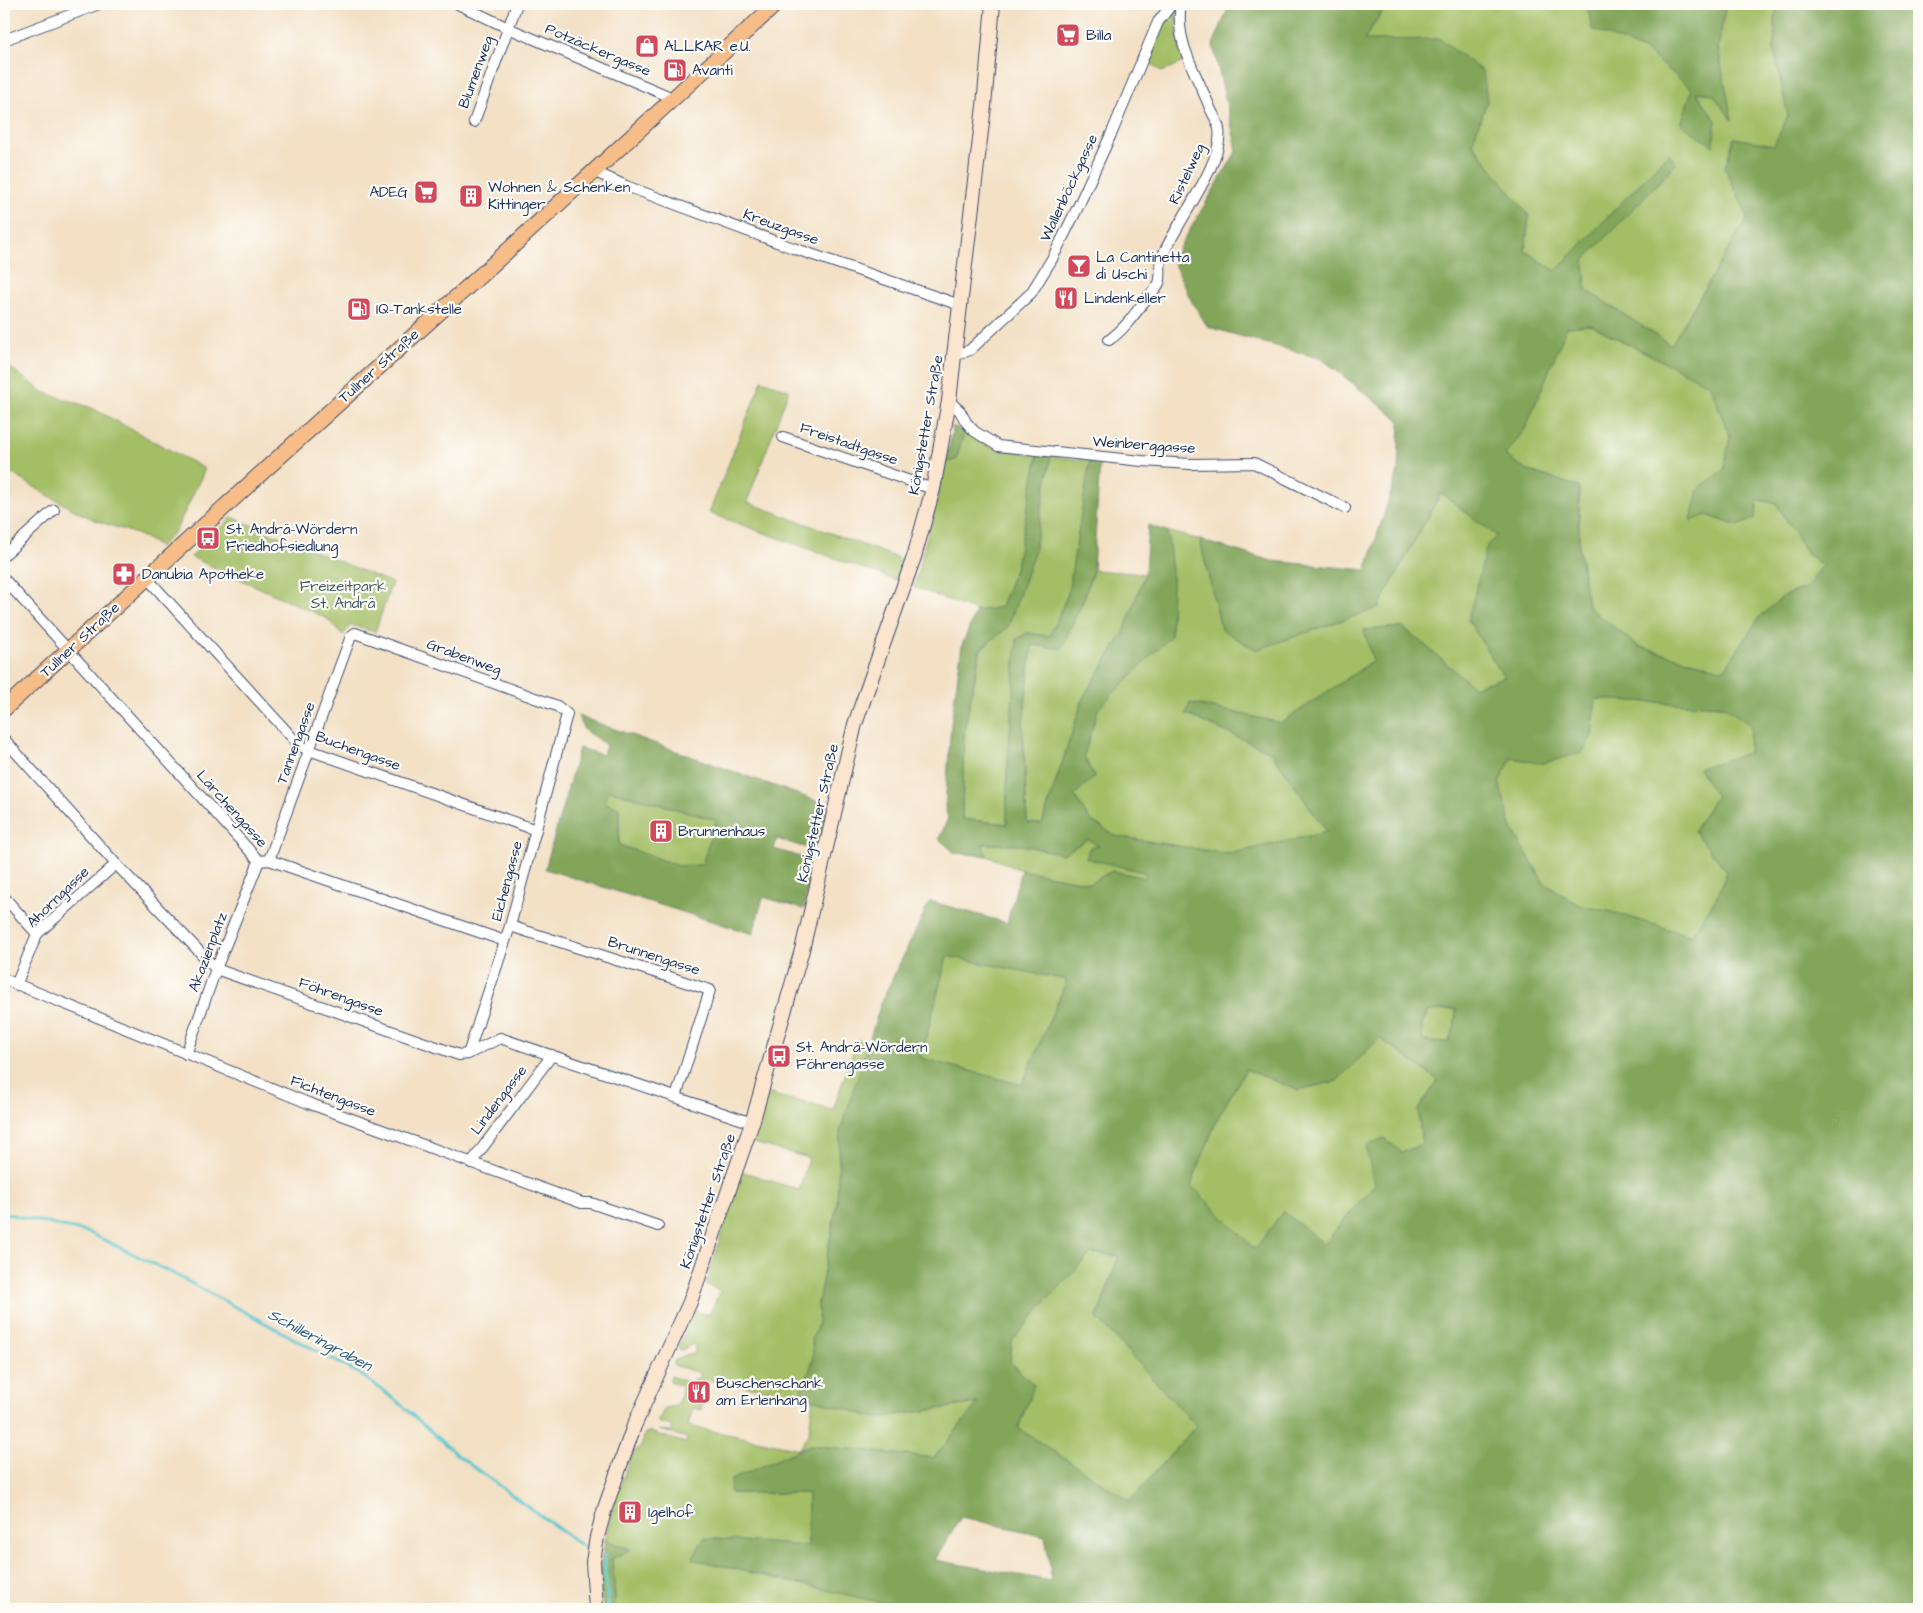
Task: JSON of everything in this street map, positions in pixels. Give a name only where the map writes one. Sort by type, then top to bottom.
[{"type":"main road","name":"Tullner Straße","points":[[4,709],[776,4]]},
{"type":"main road","name":"Königstetter Straße","points":[[596,1609],[593,1562],[597,1537],[605,1508],[634,1426],[690,1302],[752,1123],[804,941],[855,724],[914,557],[933,488],[954,356],[984,106],[993,4]]},
{"type":"street","points":[[4,40],[99,4]]},
{"type":"street","name":"Potzäckergasse","points":[[458,4],[508,28],[673,98]]},
{"type":"street","name":"Blumenweg","points":[[474,122],[517,4]]},
{"type":"street","name":"Wallenböckgasse","points":[[954,356],[970,350],[1031,293],[1052,259],[1077,209],[1113,130],[1158,22],[1172,4]]},
{"type":"street","name":"Ristelweg","points":[[1109,340],[1118,334],[1160,282],[1160,262],[1172,236],[1201,186],[1215,157],[1218,143],[1219,129],[1192,69],[1180,33],[1179,16],[1181,4]]},
{"type":"street","name":"Kreuzgasse","points":[[593,171],[626,186],[793,248],[960,306]]},
{"type":"street","name":"Weinberggasse","points":[[948,401],[960,411],[974,431],[998,446],[1142,461],[1190,464],[1254,463],[1345,508]]},
{"type":"street","name":"Freistadtgasse","points":[[784,437],[933,488]]},
{"type":"street","points":[[4,555],[54,510]]},
{"type":"street","name":"Buchengasse","points":[[147,578],[300,746],[536,830]]},
{"type":"street","name":"Lärchengasse","points":[[4,579],[68,651],[264,860],[505,941]]},
{"type":"street","name":"Grabenweg","points":[[350,636],[355,633],[364,636],[556,706],[567,714]]},
{"type":"street","name":"Tannengasse","points":[[264,860],[309,750],[350,636]]},
{"type":"street","name":"Eichengasse","points":[[468,1054],[510,926],[567,714]]},
{"type":"street","name":"Föhrengasse","points":[[4,739],[116,864],[216,970],[459,1055],[468,1054]]},
{"type":"street","name":"Akazienplatz","points":[[186,1054],[216,970],[264,860]]},
{"type":"street","name":"Ahorngasse","points":[[16,985],[37,934],[116,864]]},
{"type":"street","points":[[4,897],[37,934]]},
{"type":"street","name":"Brunnengasse","points":[[510,926],[710,990],[676,1097]]},
{"type":"street","name":"Fichtengasse","points":[[4,979],[308,1103],[582,1203],[591,1203],[658,1226]]},
{"type":"street","points":[[468,1054],[500,1038],[752,1123]]},
{"type":"street","name":"Lindengasse","points":[[471,1163],[552,1055]]},
{"type":"green space","points":[[1177,4],[1177,32],[1183,62],[1162,72],[1146,60],[1163,25]]},
{"type":"green space","points":[[1230,4],[1387,4],[1364,40],[1440,39],[1483,72],[1487,101],[1472,143],[1529,216],[1525,251],[1556,271],[1669,153],[1676,164],[1584,260],[1586,290],[1671,345],[1748,217],[1725,168],[1734,138],[1774,145],[1788,116],[1774,48],[1776,4],[1919,4],[1919,1609],[883,1609],[882,1603],[692,1559],[704,1538],[808,1546],[808,1493],[730,1493],[731,1480],[810,1445],[934,1458],[978,1403],[876,1418],[799,1395],[812,1362],[813,1347],[811,1339],[817,1327],[818,1303],[837,1203],[840,1132],[882,1000],[930,901],[1007,923],[1021,870],[1090,883],[1112,871],[1145,878],[1147,873],[1086,858],[1090,847],[1099,846],[1088,839],[1063,854],[1022,845],[982,844],[987,856],[955,853],[939,839],[948,818],[945,807],[951,724],[962,645],[976,611],[1001,607],[1016,567],[1038,455],[1051,456],[1034,552],[1008,627],[980,649],[964,732],[962,819],[1007,824],[1007,774],[1017,639],[1027,633],[1050,636],[1068,594],[1090,461],[1100,462],[1093,570],[1085,596],[1061,649],[1032,645],[1023,725],[1027,823],[1042,824],[1084,696],[1123,634],[1145,574],[1148,525],[1167,531],[1172,571],[1171,636],[1098,709],[1084,756],[1094,777],[1074,795],[1089,819],[1115,836],[1229,854],[1327,832],[1271,752],[1186,714],[1190,703],[1281,723],[1373,661],[1364,630],[1403,627],[1474,687],[1504,677],[1468,620],[1487,545],[1497,536],[1441,493],[1378,608],[1256,650],[1221,629],[1200,540],[1272,561],[1366,570],[1398,471],[1400,421],[1322,359],[1208,327],[1192,302],[1172,260],[1237,150],[1213,45]],"holes":[[[1591,325],[1710,385],[1730,437],[1724,470],[1698,489],[1691,521],[1707,515],[1738,526],[1755,518],[1758,500],[1776,503],[1808,555],[1823,565],[1806,588],[1785,595],[1759,618],[1724,670],[1639,647],[1588,607],[1579,548],[1579,487],[1526,470],[1505,455],[1525,429],[1567,327]],[[1596,699],[1724,706],[1751,726],[1748,753],[1699,768],[1716,796],[1694,831],[1727,871],[1718,895],[1691,936],[1612,912],[1579,905],[1544,883],[1511,827],[1499,782],[1512,758],[1543,763],[1582,753],[1592,736]],[[947,956],[1067,980],[1022,1085],[921,1058]],[[1456,1009],[1455,1025],[1448,1042],[1422,1040],[1422,1025],[1428,1011]],[[1380,1038],[1438,1080],[1418,1110],[1422,1144],[1402,1153],[1384,1138],[1366,1146],[1374,1185],[1324,1244],[1283,1211],[1255,1249],[1191,1185],[1217,1119],[1246,1069],[1297,1090],[1337,1081]],[[1091,1253],[1119,1256],[1097,1318],[1196,1426],[1130,1501],[1018,1428],[1034,1385],[1010,1362],[1012,1341]],[[961,1517],[1045,1536],[1052,1581],[935,1560]]]},
{"type":"green space","points":[[1387,4],[1587,4],[1592,29],[1646,51],[1692,89],[1713,146],[1715,120],[1696,91],[1713,94],[1731,119],[1718,48],[1726,4],[1776,4],[1774,48],[1788,116],[1774,146],[1734,138],[1725,168],[1748,217],[1671,345],[1586,290],[1584,260],[1675,164],[1669,153],[1556,271],[1525,251],[1529,216],[1472,143],[1487,101],[1364,40]]},
{"type":"green space","points":[[1587,4],[1726,4],[1718,48],[1732,120],[1713,94],[1696,92],[1716,120],[1713,146],[1681,124],[1692,89],[1646,51],[1592,29]]},
{"type":"green space","points":[[1591,325],[1710,385],[1730,437],[1724,470],[1698,489],[1707,515],[1738,526],[1758,500],[1776,503],[1808,555],[1823,565],[1806,588],[1785,595],[1759,618],[1724,670],[1639,647],[1588,607],[1579,548],[1579,487],[1526,470],[1505,455],[1525,429],[1567,327]]},
{"type":"green space","points":[[4,363],[43,392],[92,408],[205,469],[175,532],[159,547],[133,533],[77,512],[4,469]]},
{"type":"green space","points":[[762,380],[789,390],[747,502],[906,561],[898,581],[709,513]]},
{"type":"green space","points":[[953,426],[964,432],[956,460],[946,462]]},
{"type":"green space","points":[[964,432],[997,449],[1038,455],[1016,567],[1001,607],[976,611],[914,587],[946,462],[956,460]]},
{"type":"green space","points":[[1051,456],[1090,461],[1068,594],[1050,636],[1027,633],[1017,639],[1007,774],[1007,824],[962,819],[964,732],[981,649],[1008,627],[1034,552]]},
{"type":"green space","points":[[1441,493],[1498,536],[1468,620],[1504,677],[1474,687],[1403,627],[1365,630],[1373,661],[1281,723],[1191,703],[1186,714],[1271,752],[1328,832],[1229,854],[1115,836],[1089,819],[1074,795],[1094,777],[1084,756],[1098,709],[1171,636],[1172,571],[1167,531],[1200,540],[1221,629],[1378,608]]},
{"type":"green space","name":"Freizeitpark St. Andrä","points":[[232,517],[392,583],[375,632],[351,625],[343,635],[326,618],[191,557]]},
{"type":"green space","points":[[1093,570],[1145,574],[1123,634],[1084,696],[1042,824],[1027,823],[1023,725],[1032,644],[1061,649],[1085,596]]},
{"type":"green space","points":[[1596,699],[1725,706],[1751,726],[1748,753],[1716,796],[1694,831],[1727,871],[1718,895],[1691,936],[1612,912],[1579,905],[1544,883],[1511,827],[1499,782],[1511,758],[1543,763],[1592,736]]},
{"type":"green space","points":[[578,716],[828,805],[817,851],[777,839],[774,849],[814,861],[803,909],[763,897],[753,934],[545,869],[579,748],[603,755],[606,745],[584,730]],"holes":[[[609,790],[716,820],[702,865],[679,866],[619,845],[619,808],[605,803]]]},
{"type":"green space","points":[[608,790],[716,820],[702,865],[679,866],[619,845],[619,808],[605,804]]},
{"type":"green space","points":[[1088,839],[1099,846],[1090,848],[1086,858],[1147,873],[1146,878],[1112,871],[1090,883],[1021,870],[987,856],[982,844],[1022,845],[1063,854]]},
{"type":"green space","points":[[947,956],[1067,980],[1022,1085],[921,1058]]},
{"type":"green space","points":[[1456,1009],[1455,1025],[1448,1042],[1422,1040],[1422,1025],[1428,1011]]},
{"type":"green space","points":[[1380,1038],[1438,1080],[1418,1110],[1422,1144],[1402,1153],[1384,1138],[1374,1185],[1324,1245],[1255,1249],[1191,1185],[1217,1119],[1246,1069],[1297,1090],[1337,1081]]},
{"type":"green space","points":[[857,1040],[869,1043],[840,1132],[837,1203],[818,1303],[817,1327],[811,1339],[813,1347],[812,1362],[799,1395],[703,1379],[701,1386],[697,1386],[693,1401],[703,1403],[701,1410],[693,1408],[688,1426],[800,1449],[809,1432],[813,1399],[876,1418],[978,1403],[934,1458],[810,1445],[732,1480],[730,1493],[808,1493],[808,1547],[704,1538],[883,1603],[883,1609],[616,1609],[612,1559],[630,1549],[605,1540],[611,1513],[630,1458],[641,1447],[645,1433],[650,1432],[686,1443],[687,1438],[659,1430],[672,1432],[672,1426],[659,1423],[657,1419],[660,1418],[664,1408],[675,1406],[681,1396],[682,1386],[671,1383],[671,1376],[687,1382],[686,1394],[690,1394],[693,1380],[700,1377],[700,1373],[673,1365],[674,1361],[683,1356],[694,1354],[694,1343],[682,1350],[678,1349],[695,1310],[709,1315],[720,1291],[706,1284],[741,1171],[799,1190],[809,1158],[750,1142],[766,1093],[833,1110]]},
{"type":"green space","points":[[1091,1253],[1119,1255],[1097,1318],[1196,1426],[1130,1501],[1018,1429],[1034,1385],[1010,1362],[1012,1341]]},
{"type":"green space","points":[[605,1540],[631,1549],[612,1559],[616,1609],[603,1609],[599,1575]]},
{"type":"waterway","name":"Schilleringraben","points":[[4,1213],[90,1233],[172,1273],[360,1374],[397,1401],[457,1455],[589,1551]]},
{"type":"waterway","name":"Schilleringraben","points":[[605,1555],[609,1609]]},
{"type":"place","name":"Billa","points":[[1068,35]]},
{"type":"place","name":"ALLKAR e.U.","points":[[647,46]]},
{"type":"place","name":"Avanti","points":[[675,70]]},
{"type":"place","name":"ADEG","points":[[426,192]]},
{"type":"place","name":"Wohnen & Schenken Kittinger","points":[[471,196]]},
{"type":"place","name":"La Cantinetta di Uschi","points":[[1079,266]]},
{"type":"place","name":"Lindenkeller","points":[[1066,298]]},
{"type":"place","name":"IQ-Tankstelle","points":[[359,309]]},
{"type":"place","name":"St. Andrä-Wördern Friedhofsiedlung","points":[[208,538]]},
{"type":"place","name":"Danubia Apotheke","points":[[124,574]]},
{"type":"place","name":"Brunnenhaus","points":[[661,831]]},
{"type":"place","name":"St. Andrä-Wördern Föhrengasse","points":[[779,1056]]},
{"type":"place","name":"Buschenschank am Erlenhang","points":[[699,1392]]},
{"type":"place","name":"Igelhof","points":[[630,1512]]}]
